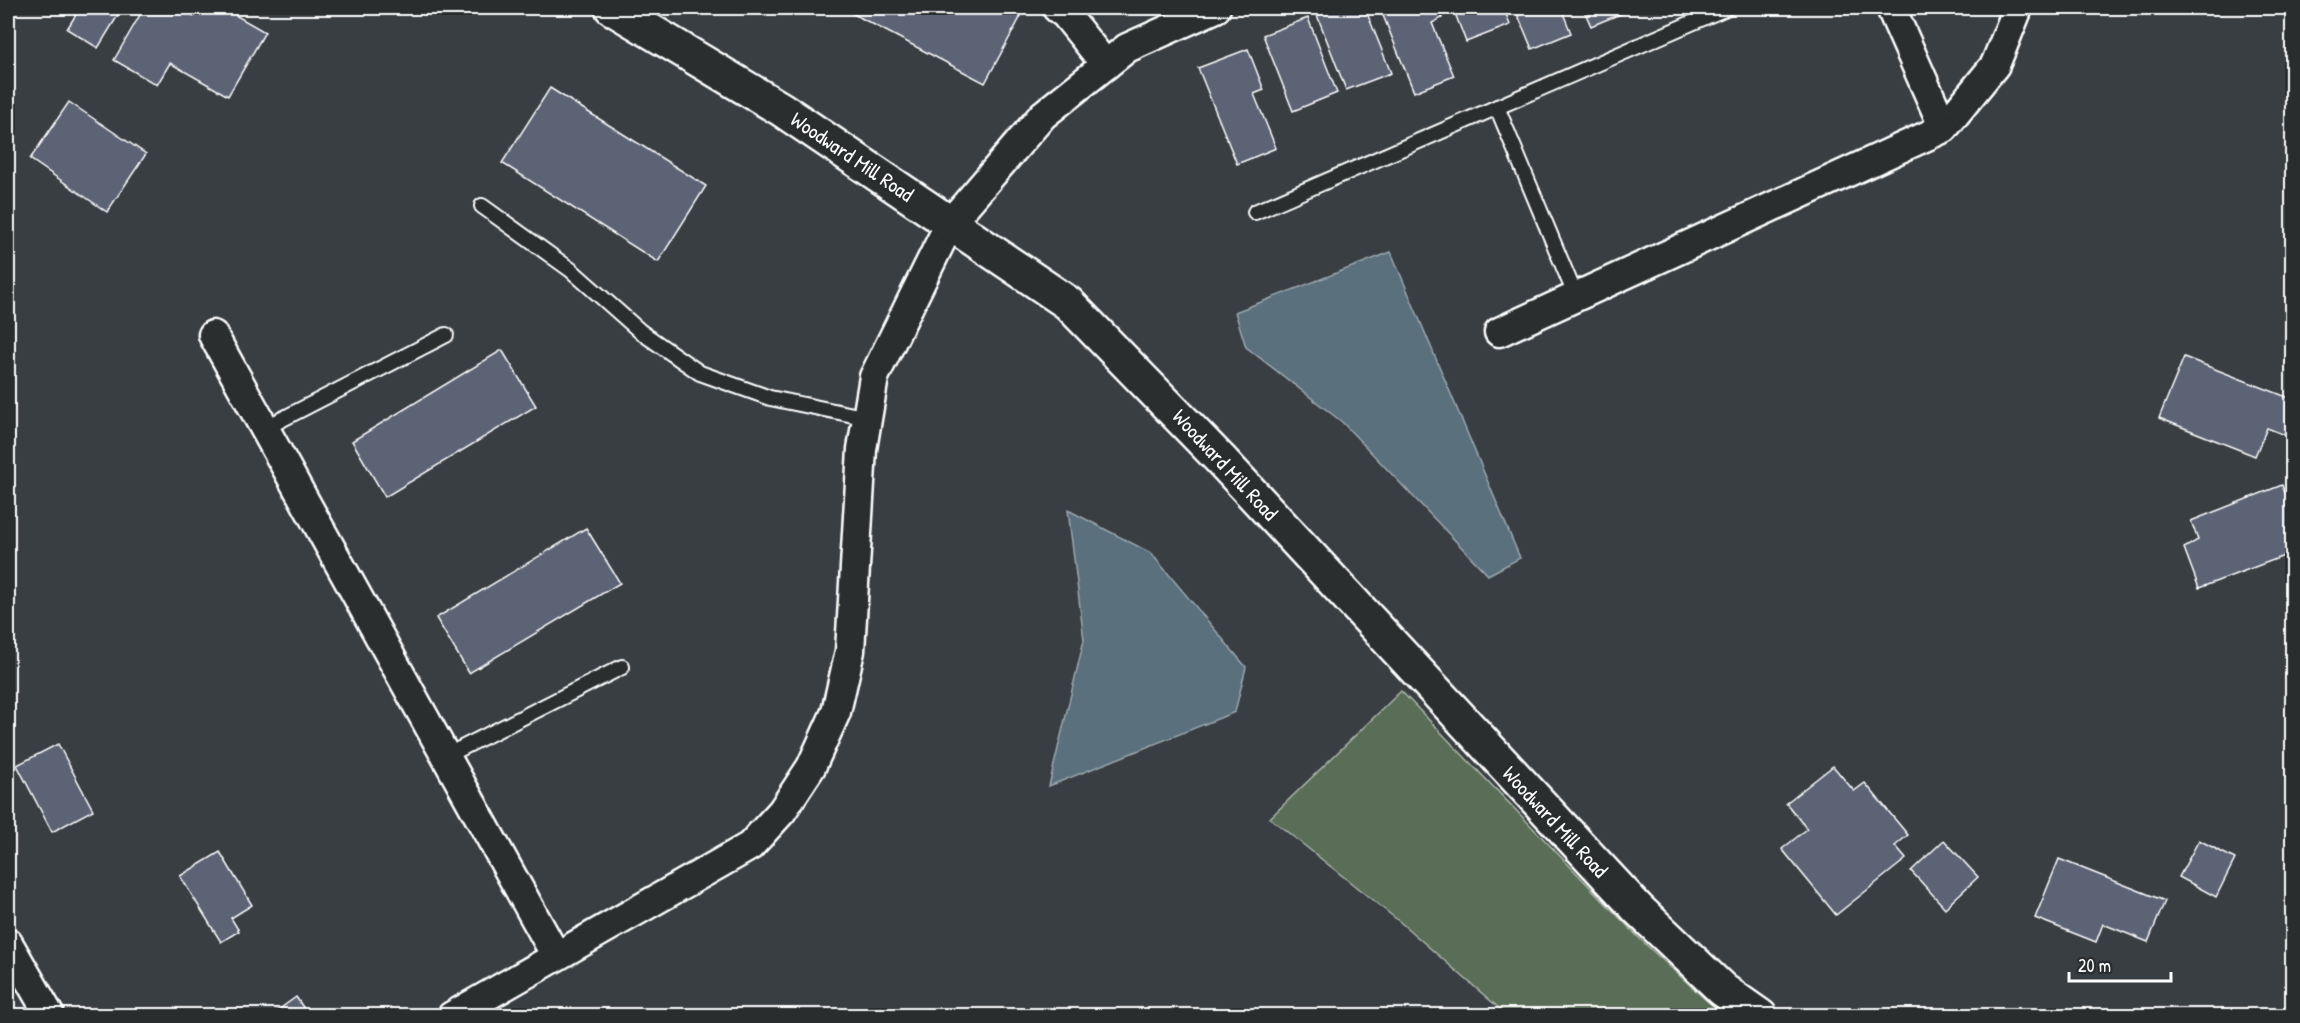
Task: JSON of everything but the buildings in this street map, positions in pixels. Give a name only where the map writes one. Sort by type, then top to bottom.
[{"type":"street","name":"Woodward Mill Road","points":[[612,8],[781,109],[1068,303],[1220,459],[1638,909],[1723,990],[1760,1016]]},
{"type":"street","points":[[1057,8],[1065,14],[1106,65]]},
{"type":"street","points":[[452,1016],[750,846],[782,811],[811,767],[836,712],[850,651],[862,449],[874,377],[950,223],[1043,115],[1127,48],[1216,8]]},
{"type":"street","points":[[1891,8],[1944,128]]},
{"type":"street","points":[[1499,332],[1944,128],[1995,65],[2018,8]]},
{"type":"street","points":[[213,335],[556,956]]},
{"type":"street","points":[[8,943],[50,1016]]},
{"type":"lane","points":[[1255,212],[1726,8]]},
{"type":"lane","points":[[1497,107],[1576,297]]},
{"type":"lane","points":[[482,206],[571,270],[641,332],[700,373],[770,398],[867,418]]},
{"type":"lane","points":[[265,428],[446,335]]},
{"type":"lane","points":[[446,756],[622,667]]},
{"type":"green space","points":[[1401,691],[1641,940],[1707,1001],[1727,1015],[1507,1015],[1400,922],[1270,818]]},
{"type":"water","points":[[2286,8],[2292,8],[2292,52],[2290,52]]},
{"type":"water","points":[[1391,252],[1520,558],[1488,575],[1342,422],[1246,347],[1235,312]]},
{"type":"water","points":[[1068,510],[1151,553],[1246,667],[1235,712],[1049,786],[1084,640]]}]
